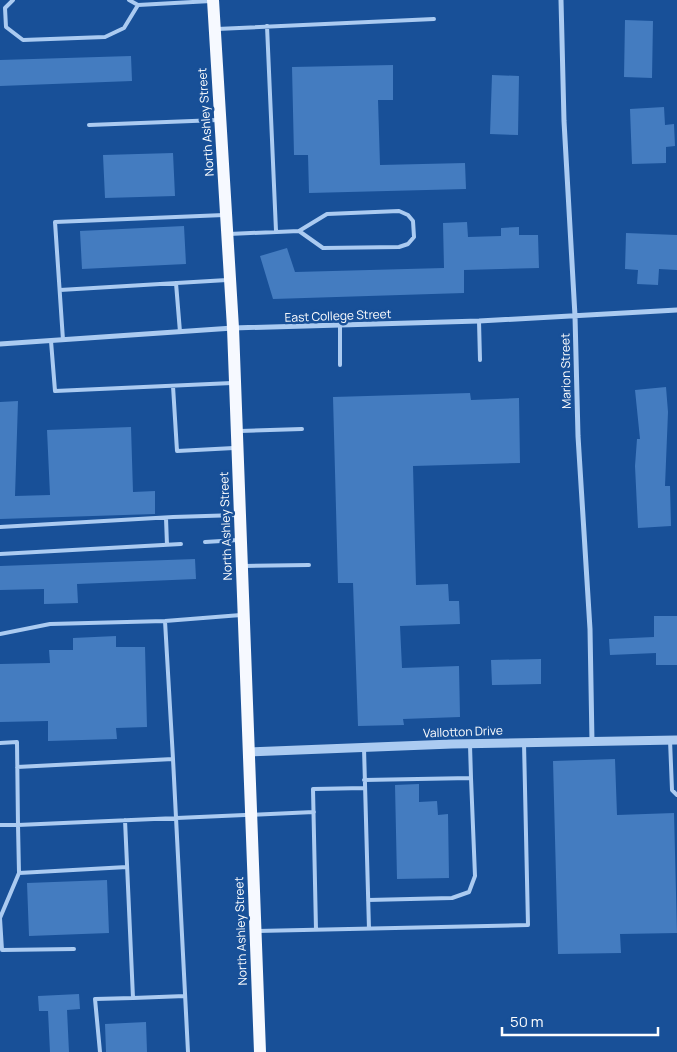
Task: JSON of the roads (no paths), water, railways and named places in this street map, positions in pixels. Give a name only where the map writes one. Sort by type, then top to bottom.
[{"type":"main road","name":"North Ashley Street","points":[[213,0],[233,328],[260,1052]]},
{"type":"street","name":"Marion Street","points":[[561,0],[564,121],[575,316],[578,436],[590,629],[592,742]]},
{"type":"street","name":"East College Street","points":[[0,344],[233,328],[479,321],[677,310]]},
{"type":"street","name":"Vallotton Drive","points":[[249,752],[470,744],[674,740]]},
{"type":"lane","points":[[13,0],[5,8],[6,27],[23,40],[105,37],[124,28],[138,4]]},
{"type":"lane","points":[[129,0],[138,4],[213,0]]},
{"type":"lane","points":[[214,29],[434,19]]},
{"type":"lane","points":[[267,26],[276,232]]},
{"type":"lane","points":[[89,126],[220,120]]},
{"type":"lane","points":[[227,234],[299,231],[326,214],[398,211],[408,215],[414,221],[414,237],[408,244],[399,247],[323,248],[299,231]]},
{"type":"lane","points":[[63,340],[55,222],[226,214]]},
{"type":"lane","points":[[60,290],[230,280]]},
{"type":"lane","points":[[176,283],[180,332]]},
{"type":"lane","points":[[479,321],[480,360]]},
{"type":"lane","points":[[340,326],[340,364]]},
{"type":"lane","points":[[51,341],[55,391],[235,382]]},
{"type":"lane","points":[[172,386],[177,451],[237,448]]},
{"type":"lane","points":[[236,431],[302,429]]},
{"type":"lane","points":[[0,528],[240,515]]},
{"type":"lane","points":[[166,518],[166,545]]},
{"type":"lane","points":[[205,542],[241,540]]},
{"type":"lane","points":[[0,554],[181,544]]},
{"type":"lane","points":[[242,566],[309,565]]},
{"type":"lane","points":[[0,634],[50,624],[165,621],[244,615]]},
{"type":"lane","points":[[165,621],[188,1052]]},
{"type":"lane","points":[[674,740],[672,790],[677,795]]},
{"type":"lane","points":[[0,743],[17,742],[19,873],[0,918],[2,950],[74,949]]},
{"type":"lane","points":[[255,931],[528,925],[524,743]]},
{"type":"lane","points":[[368,900],[452,898],[468,892],[475,876],[470,744]]},
{"type":"lane","points":[[364,748],[369,929]]},
{"type":"lane","points":[[17,767],[173,759]]},
{"type":"lane","points":[[364,780],[471,778]]},
{"type":"lane","points":[[316,930],[313,789],[365,788]]},
{"type":"lane","points":[[0,825],[314,812]]},
{"type":"lane","points":[[125,820],[133,998]]},
{"type":"lane","points":[[19,873],[127,867]]},
{"type":"lane","points":[[100,1052],[95,999],[185,996]]}]
